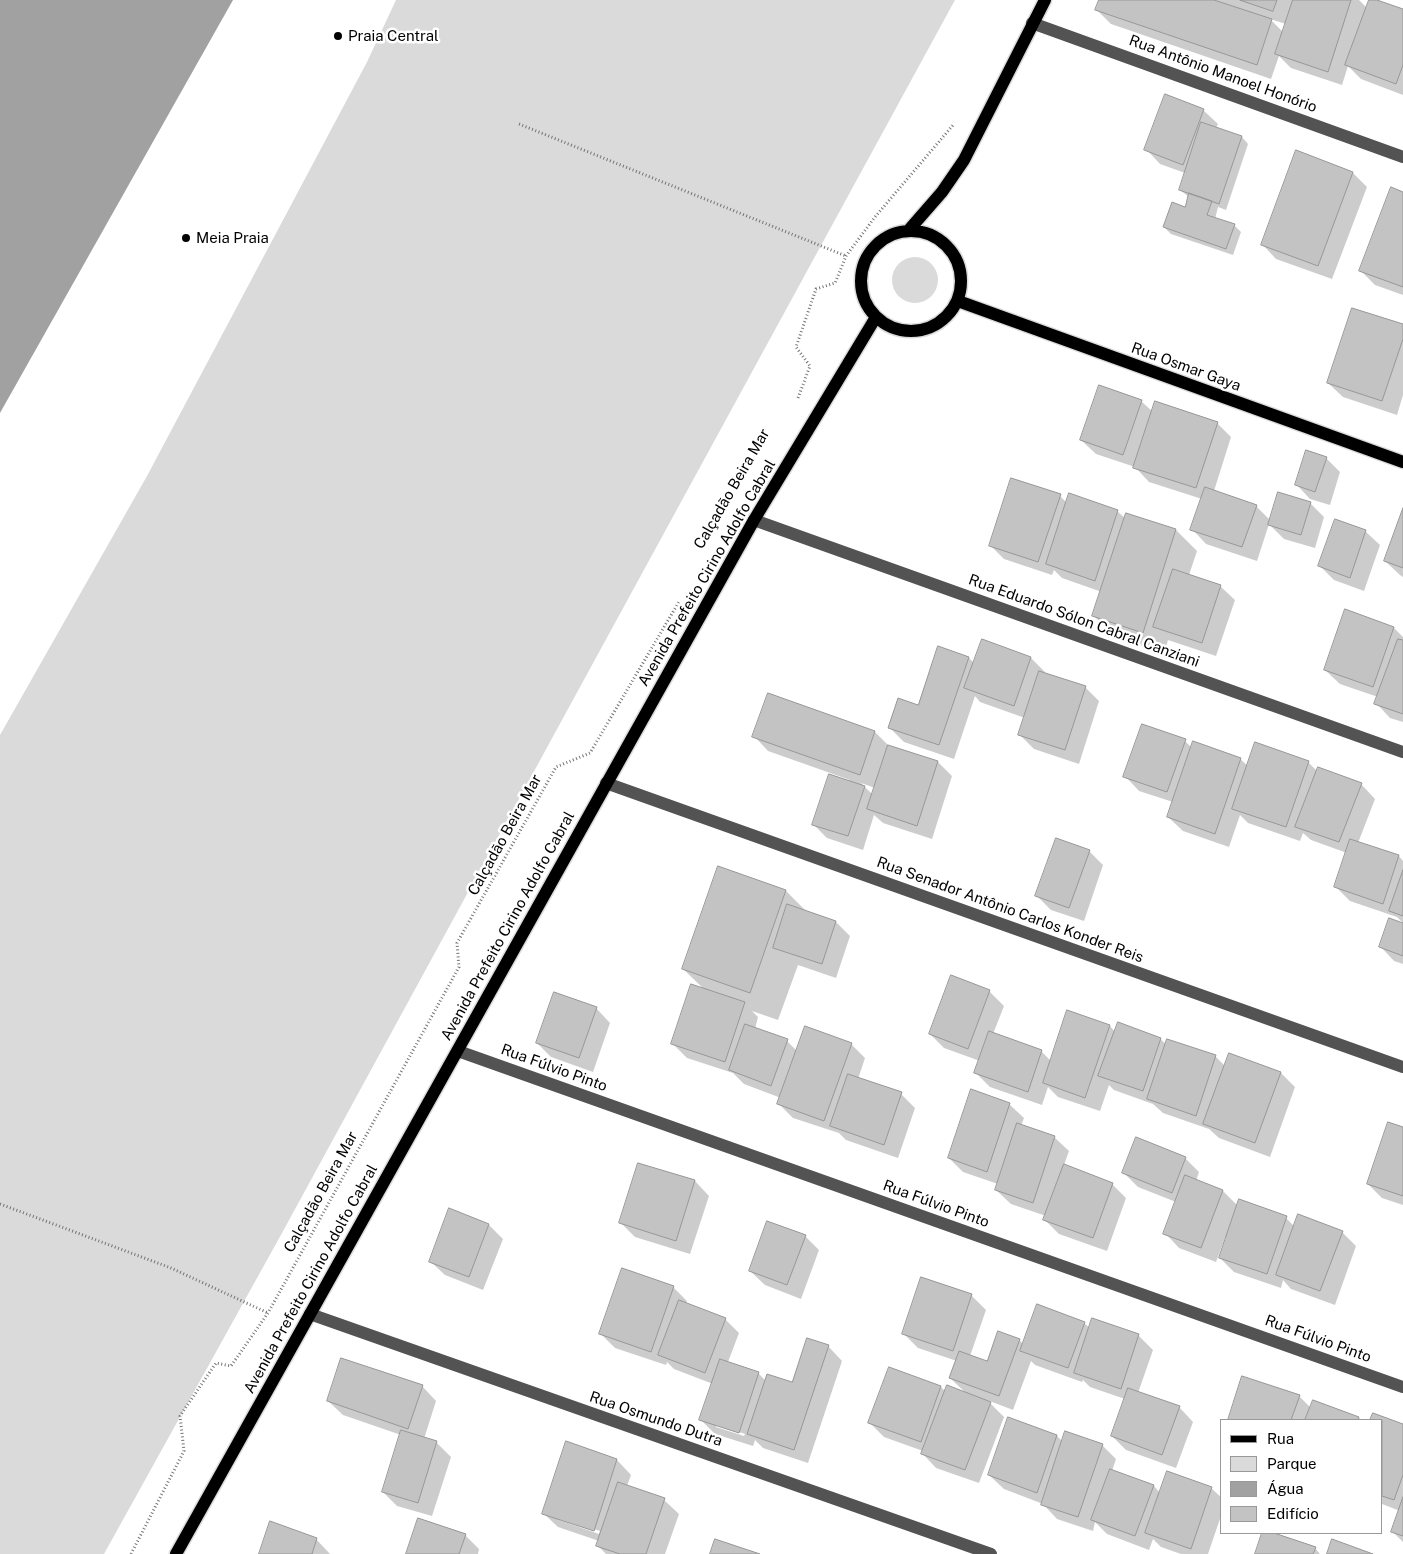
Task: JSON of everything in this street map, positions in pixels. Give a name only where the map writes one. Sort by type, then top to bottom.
[{"type":"main road","points":[[908,231],[942,192],[964,160],[1044,0]]},
{"type":"main road","points":[[908,231],[922,232],[937,237],[956,258],[961,273],[958,302],[949,315],[936,325],[921,331],[905,331],[889,327],[868,308],[864,298],[861,281],[864,264],[874,247],[889,236],[908,231]]},
{"type":"main road","name":"Rua Osmar Gaya","points":[[958,302],[1403,462]]},
{"type":"main road","name":"Avenida Prefeito Cirino Adolfo Cabral","points":[[176,1554],[754,520],[876,317]]},
{"type":"street","name":"Rua Antônio Manoel Honório","points":[[1032,23],[1403,157]]},
{"type":"street","name":"Rua Eduardo Sólon Cabral Canziani","points":[[754,520],[1403,752]]},
{"type":"street","name":"Rua Senador Antônio Carlos Konder Reis","points":[[606,783],[1403,1068]]},
{"type":"street","name":"Rua Fúlvio Pinto","points":[[458,1051],[1403,1387]]},
{"type":"street","name":"Rua Osmundo Dutra","points":[[310,1314],[991,1554]]},
{"type":"path","points":[[793,406],[810,366],[796,347],[816,289],[835,283],[846,256],[875,217],[951,129],[955,120]]},
{"type":"path","points":[[519,124],[846,256]]},
{"type":"path","name":"Calçadão Beira Mar","points":[[131,1554],[184,1451],[180,1416],[216,1363],[231,1366],[268,1313],[458,967],[457,943],[556,767],[590,753],[684,592]]},
{"type":"path","points":[[0,1204],[171,1268],[268,1313]]},
{"type":"green space","points":[[396,0],[955,0],[282,1233],[104,1554],[0,1554],[0,735],[147,476],[367,62]]},
{"type":"green space","points":[[911,257],[919,257],[928,261],[934,267],[938,280],[934,293],[928,299],[919,303],[911,303],[902,299],[896,293],[892,284],[892,276],[896,267],[902,261]]},
{"type":"water","points":[[0,0],[233,0],[0,413]]},
{"type":"building","points":[[1099,0],[1214,0],[1272,19],[1257,65],[1095,10]]},
{"type":"building","points":[[1240,0],[1277,0],[1273,11]]},
{"type":"building","points":[[1293,0],[1351,0],[1328,72],[1275,54]]},
{"type":"building","points":[[1369,0],[1377,0],[1403,9],[1403,65],[1396,84],[1345,65]]},
{"type":"building","points":[[1165,94],[1204,109],[1183,165],[1144,150]]},
{"type":"building","points":[[1201,122],[1242,136],[1219,204],[1179,190]]},
{"type":"building","points":[[1296,150],[1353,172],[1318,266],[1261,245]]},
{"type":"building","points":[[1391,187],[1403,192],[1403,287],[1359,271]]},
{"type":"building","points":[[1189,193],[1212,201],[1207,215],[1235,224],[1226,249],[1163,227],[1172,202],[1185,207]]},
{"type":"building","points":[[1352,308],[1403,324],[1403,339],[1382,401],[1327,383]]},
{"type":"building","points":[[1099,385],[1142,400],[1123,455],[1080,440]]},
{"type":"building","points":[[1155,401],[1218,422],[1196,488],[1133,468]]},
{"type":"building","points":[[1306,450],[1327,457],[1315,492],[1295,485]]},
{"type":"building","points":[[1011,478],[1061,494],[1038,562],[989,546]]},
{"type":"building","points":[[1205,487],[1257,505],[1242,547],[1190,530]]},
{"type":"building","points":[[1278,492],[1311,502],[1301,535],[1268,525]]},
{"type":"building","points":[[1069,493],[1118,510],[1095,581],[1046,564]]},
{"type":"building","points":[[1403,508],[1403,568],[1384,561]]},
{"type":"building","points":[[1126,513],[1176,529],[1143,633],[1092,616]]},
{"type":"building","points":[[1335,519],[1366,530],[1350,578],[1318,566]]},
{"type":"building","points":[[1173,569],[1221,585],[1202,643],[1153,627]]},
{"type":"building","points":[[1345,609],[1394,627],[1373,687],[1324,670]]},
{"type":"building","points":[[982,639],[1031,657],[1014,706],[964,688]]},
{"type":"building","points":[[1398,639],[1403,640],[1403,714],[1374,704]]},
{"type":"building","points":[[938,646],[969,657],[939,745],[888,728],[898,698],[918,705]]},
{"type":"building","points":[[1039,671],[1086,686],[1065,750],[1018,735]]},
{"type":"building","points":[[768,693],[875,731],[860,775],[752,737]]},
{"type":"building","points":[[1142,724],[1186,739],[1167,792],[1123,777]]},
{"type":"building","points":[[1193,741],[1241,758],[1215,834],[1167,817]]},
{"type":"building","points":[[1255,742],[1309,761],[1286,827],[1232,809]]},
{"type":"building","points":[[888,745],[938,761],[917,826],[867,809]]},
{"type":"building","points":[[1318,767],[1362,783],[1339,842],[1295,827]]},
{"type":"building","points":[[829,774],[865,786],[848,836],[812,825]]},
{"type":"building","points":[[1056,838],[1090,850],[1069,908],[1035,896]]},
{"type":"building","points":[[1350,839],[1399,855],[1383,904],[1334,887]]},
{"type":"building","points":[[718,866],[786,890],[750,993],[682,969]]},
{"type":"building","points":[[1403,870],[1403,916],[1389,911]]},
{"type":"building","points":[[787,904],[836,921],[822,964],[773,948]]},
{"type":"building","points":[[1389,918],[1403,923],[1403,956],[1379,947]]},
{"type":"building","points":[[951,975],[990,990],[968,1049],[929,1034]]},
{"type":"building","points":[[691,984],[745,1002],[725,1062],[671,1044]]},
{"type":"building","points":[[554,992],[597,1007],[579,1058],[536,1043]]},
{"type":"building","points":[[1067,1010],[1110,1025],[1085,1098],[1043,1083]]},
{"type":"building","points":[[1118,1022],[1161,1038],[1143,1091],[1098,1076]]},
{"type":"building","points":[[745,1024],[788,1039],[771,1086],[729,1070]]},
{"type":"building","points":[[805,1026],[852,1043],[824,1121],[777,1104]]},
{"type":"building","points":[[989,1031],[1042,1050],[1028,1092],[974,1073]]},
{"type":"building","points":[[1167,1039],[1216,1055],[1196,1116],[1147,1099]]},
{"type":"building","points":[[1229,1053],[1281,1072],[1255,1143],[1203,1124]]},
{"type":"building","points":[[848,1074],[902,1092],[884,1145],[830,1126]]},
{"type":"building","points":[[971,1089],[1010,1103],[987,1172],[948,1158]]},
{"type":"building","points":[[1388,1122],[1403,1127],[1403,1196],[1367,1184]]},
{"type":"building","points":[[1017,1123],[1055,1136],[1033,1203],[995,1190]]},
{"type":"building","points":[[1136,1137],[1186,1157],[1172,1193],[1122,1173]]},
{"type":"building","points":[[638,1163],[695,1180],[676,1241],[619,1223]]},
{"type":"building","points":[[1064,1164],[1113,1183],[1093,1238],[1043,1220]]},
{"type":"building","points":[[1185,1175],[1223,1190],[1201,1248],[1163,1234]]},
{"type":"building","points":[[1239,1199],[1287,1216],[1267,1274],[1219,1258]]},
{"type":"building","points":[[449,1208],[489,1224],[469,1277],[429,1262]]},
{"type":"building","points":[[1298,1214],[1343,1231],[1320,1291],[1276,1275]]},
{"type":"building","points":[[767,1221],[806,1235],[787,1285],[749,1271]]},
{"type":"building","points":[[622,1268],[674,1286],[651,1352],[599,1334]]},
{"type":"building","points":[[921,1277],[972,1294],[953,1351],[902,1334]]},
{"type":"building","points":[[679,1300],[726,1318],[705,1373],[658,1355]]},
{"type":"building","points":[[1037,1304],[1085,1322],[1068,1368],[1020,1351]]},
{"type":"building","points":[[1092,1318],[1139,1334],[1121,1389],[1074,1373]]},
{"type":"building","points":[[998,1331],[1020,1339],[999,1396],[949,1378],[959,1351],[987,1361]]},
{"type":"building","points":[[807,1338],[829,1345],[794,1450],[747,1434],[767,1374],[792,1382]]},
{"type":"building","points":[[341,1358],[423,1385],[408,1429],[327,1401]]},
{"type":"building","points":[[720,1359],[759,1372],[739,1433],[699,1420]]},
{"type":"building","points":[[889,1367],[941,1386],[921,1442],[868,1423]]},
{"type":"building","points":[[1242,1376],[1300,1395],[1291,1419],[1228,1419]]},
{"type":"building","points":[[947,1385],[991,1402],[965,1470],[921,1454]]},
{"type":"building","points":[[1128,1388],[1180,1406],[1162,1455],[1111,1436]]},
{"type":"building","points":[[1313,1400],[1359,1417],[1358,1419],[1305,1419]]},
{"type":"building","points":[[1373,1413],[1403,1424],[1403,1475],[1394,1500],[1383,1496],[1383,1419],[1370,1419]]},
{"type":"building","points":[[1008,1417],[1057,1435],[1037,1493],[988,1475]]},
{"type":"building","points":[[401,1430],[437,1441],[418,1503],[382,1492]]},
{"type":"building","points":[[1065,1431],[1103,1444],[1078,1517],[1041,1505]]},
{"type":"building","points":[[566,1441],[617,1459],[594,1531],[542,1514]]},
{"type":"building","points":[[1110,1469],[1154,1485],[1135,1536],[1091,1520]]},
{"type":"building","points":[[1167,1471],[1212,1487],[1191,1549],[1145,1533]]},
{"type":"building","points":[[618,1482],[665,1498],[646,1554],[620,1554],[596,1546]]},
{"type":"building","points":[[1403,1497],[1403,1536],[1391,1532]]},
{"type":"building","points":[[418,1518],[466,1534],[459,1554],[406,1554]]},
{"type":"building","points":[[270,1521],[317,1538],[312,1554],[259,1554]]},
{"type":"building","points":[[1262,1534],[1277,1534],[1316,1547],[1313,1554],[1255,1554]]},
{"type":"building","points":[[715,1539],[760,1554],[710,1554]]},
{"type":"building","points":[[1332,1539],[1373,1554],[1327,1554]]},
{"type":"place","name":"Praia Central","points":[[338,36]]},
{"type":"place","name":"Meia Praia","points":[[186,238]]}]
